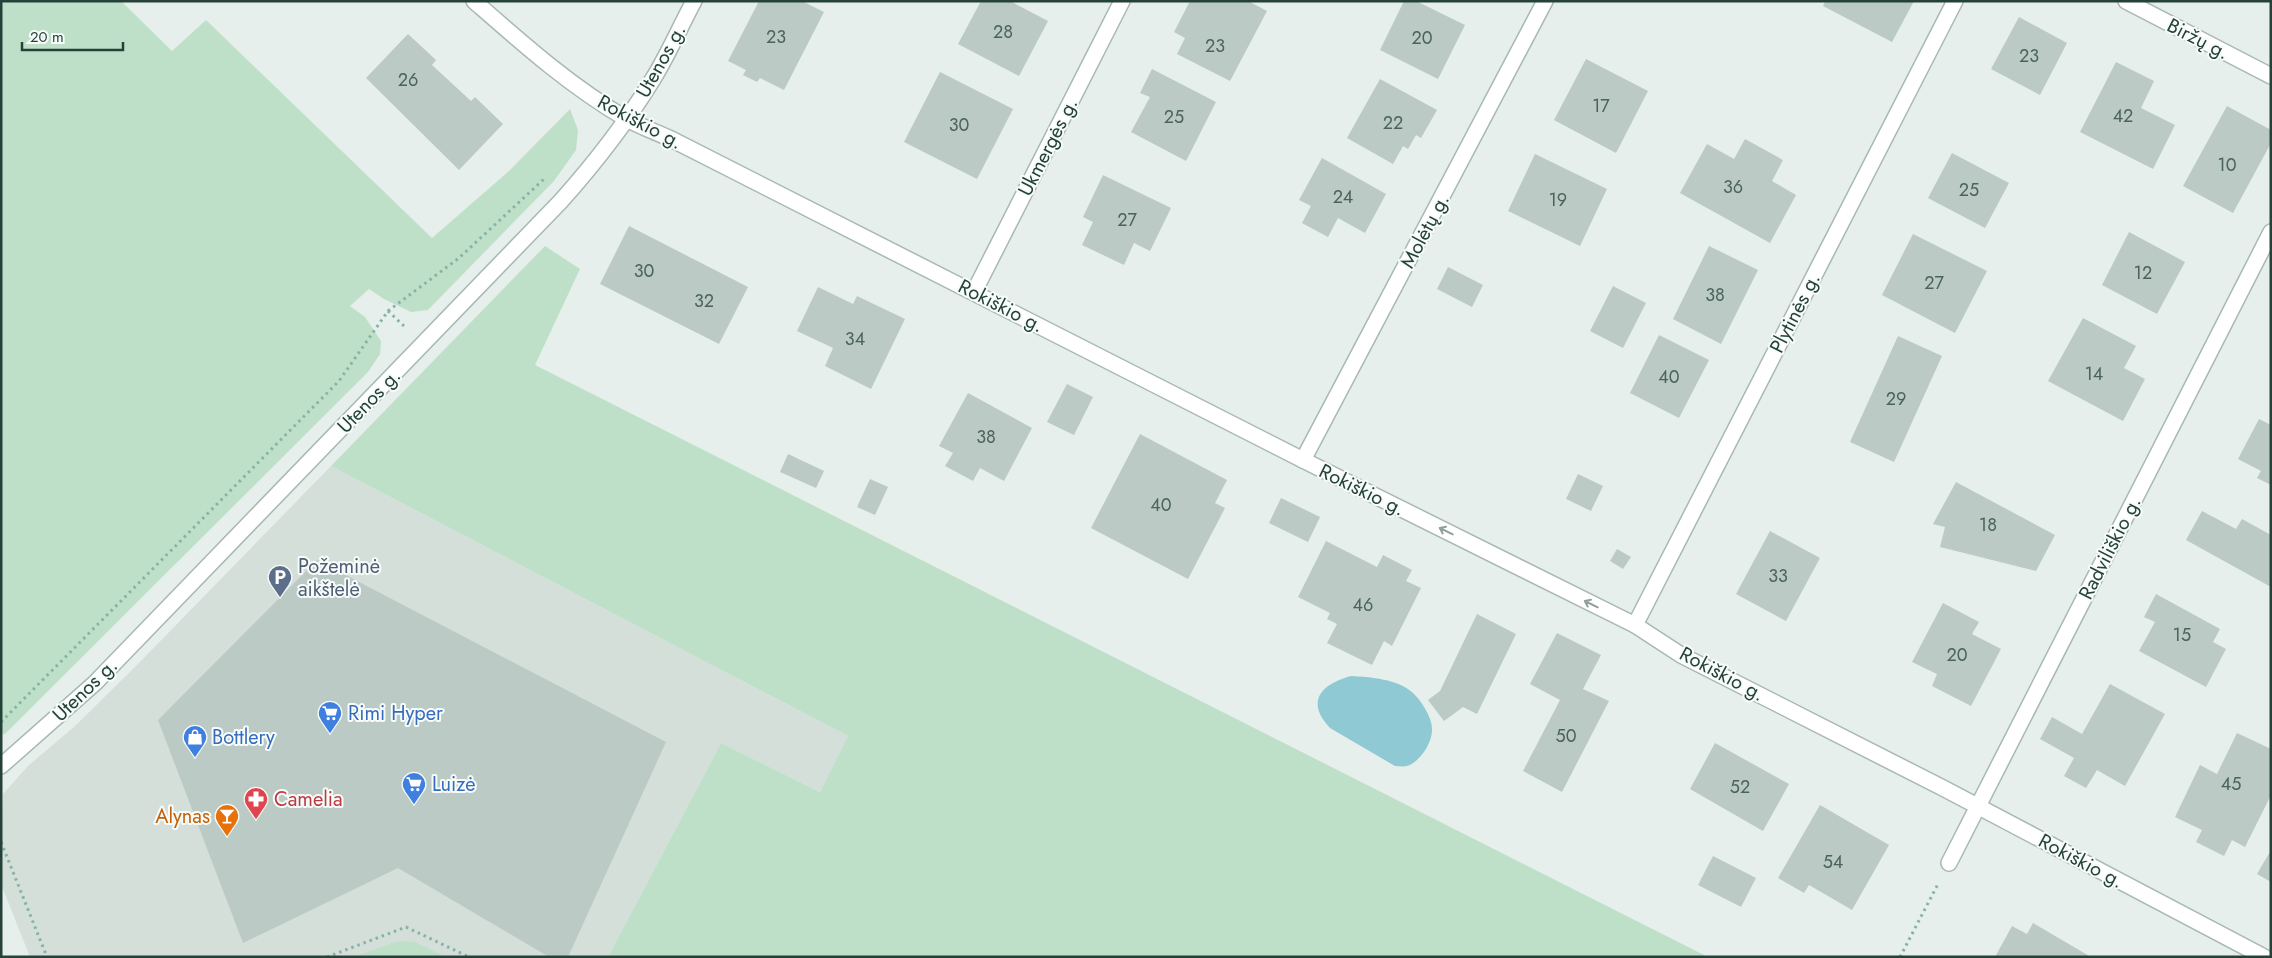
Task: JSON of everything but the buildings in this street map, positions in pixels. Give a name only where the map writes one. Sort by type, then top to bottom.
[{"type":"street","name":"Rokiškio g.","points":[[474,1],[534,54],[588,95],[627,119],[671,139],[1303,460],[1635,625],[1681,654],[1979,807],[2264,957]]},
{"type":"street","name":"Utenos g.","points":[[1,766],[95,683],[561,201],[594,163],[627,119],[654,78],[694,1]]},
{"type":"street","name":"Ukmergės g.","points":[[974,292],[1122,1]]},
{"type":"street","name":"Molėtų g.","points":[[1303,460],[1546,1]]},
{"type":"street","name":"Plytinės g.","points":[[1635,625],[1955,1]]},
{"type":"street","name":"Biržų g.","points":[[2126,1],[2271,76]]},
{"type":"street","name":"Radviliškio g.","points":[[1949,863],[2271,232]]},
{"type":"path","points":[[1,722],[339,381],[388,311],[460,258],[550,174]]},
{"type":"path","points":[[1,842],[47,957]]},
{"type":"path","points":[[1900,957],[1949,863]]},
{"type":"path","points":[[327,957],[406,927],[469,957]]},
{"type":"shaded area","points":[[331,466],[848,736],[820,792],[721,743],[608,957],[30,957],[1,884],[3,794],[28,766],[74,727],[137,665]]},
{"type":"green space","points":[[1,1],[121,1],[172,51],[206,20],[432,238],[509,171],[570,109],[578,130],[576,150],[554,181],[428,310],[411,312],[384,299],[369,289],[350,306],[365,317],[381,341],[380,354],[368,372],[5,734],[1,734]]},
{"type":"green space","points":[[545,246],[580,269],[535,365],[1708,957],[608,957],[721,743],[820,792],[848,736],[331,466]]},
{"type":"green space","points":[[395,942],[415,942],[446,957],[354,957]]},
{"type":"water","points":[[1351,676],[1375,678],[1407,688],[1426,710],[1432,726],[1430,741],[1421,756],[1412,764],[1395,766],[1330,728],[1322,719],[1318,702],[1320,695],[1325,689],[1340,679]]},
{"type":"place","name":"Požeminė aikštelė","points":[[280,598]]},
{"type":"place","name":"Rimi Hyper","points":[[330,734]]},
{"type":"place","name":"Bottlery","points":[[195,758]]},
{"type":"place","name":"Luizė","points":[[414,805]]},
{"type":"place","name":"Camelia","points":[[256,820]]},
{"type":"place","name":"Alynas","points":[[227,837]]}]
